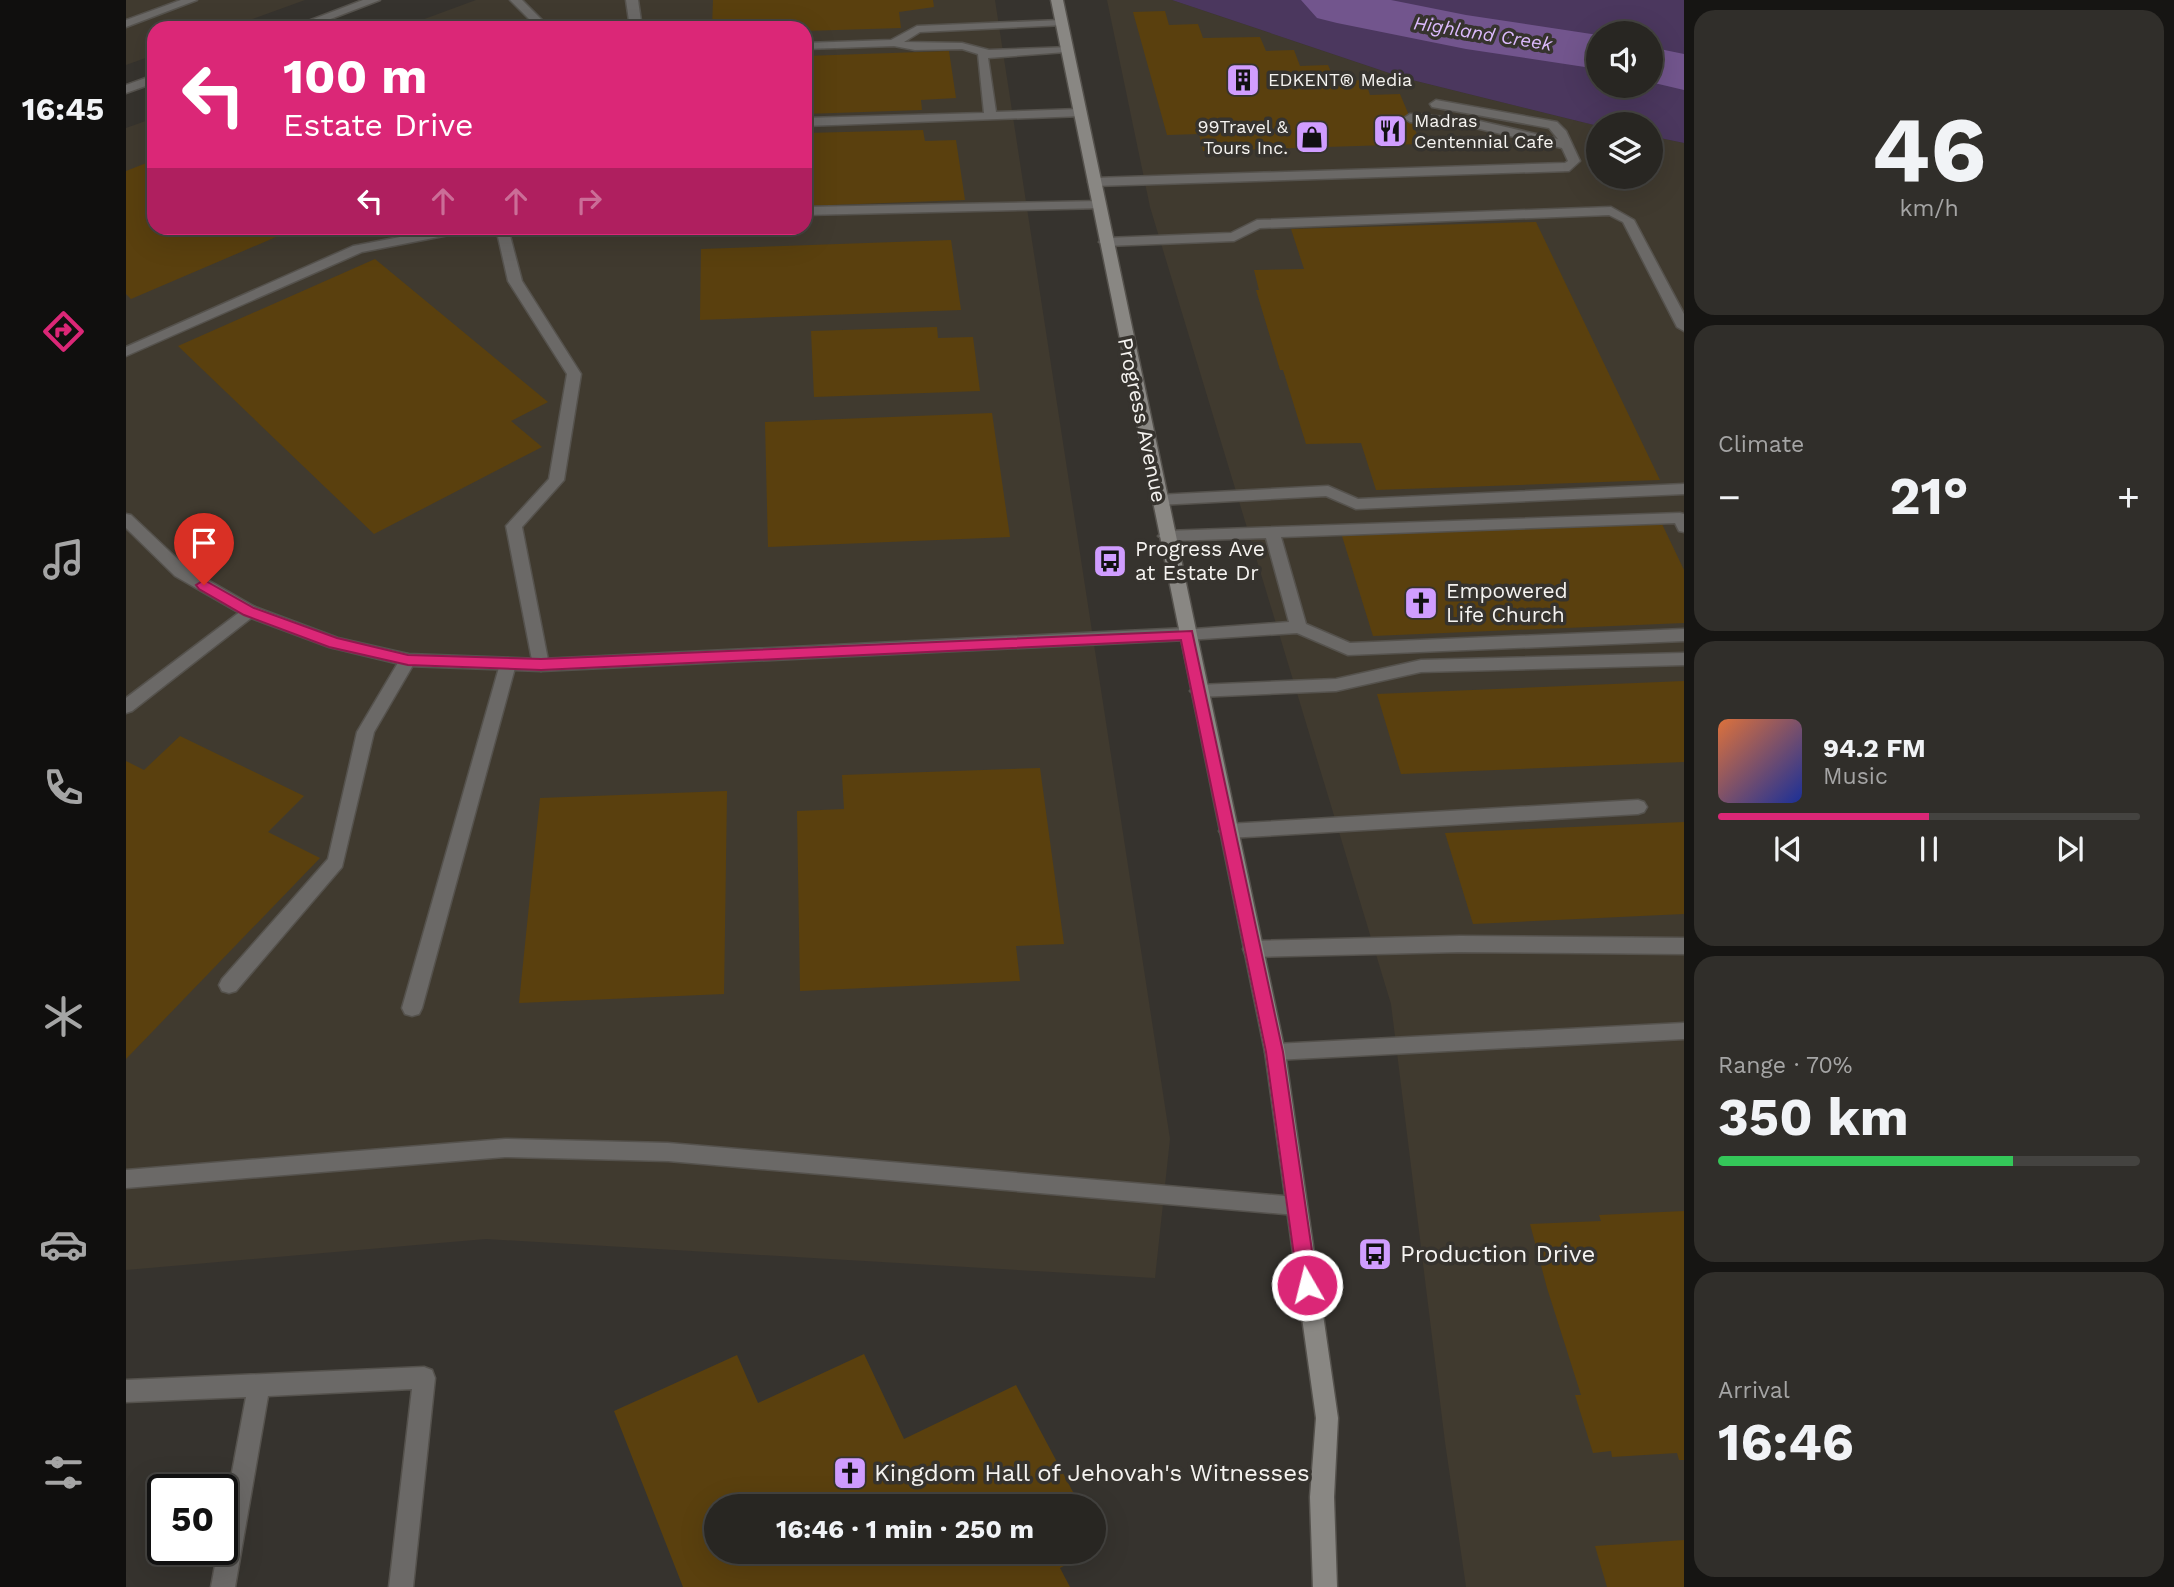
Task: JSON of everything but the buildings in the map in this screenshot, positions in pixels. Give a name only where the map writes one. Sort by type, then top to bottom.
[{"type":"main road","name":"Progress Avenue","points":[[1056,0],[1275,1052],[1327,1418],[1322,1497],[1325,1587]]},
{"type":"street","points":[[126,23],[191,0]]},
{"type":"street","points":[[516,0],[537,21]]},
{"type":"street","points":[[632,0],[635,21]]},
{"type":"street","points":[[314,21],[367,1]]},
{"type":"street","points":[[894,43],[917,29],[1061,23]]},
{"type":"street","points":[[812,46],[894,43],[915,47],[962,46],[989,52],[1066,49]]},
{"type":"street","points":[[989,52],[982,56],[990,116]]},
{"type":"street","points":[[126,89],[147,82]]},
{"type":"street","points":[[1094,182],[1569,167],[1574,161],[1560,131],[1553,125],[1436,104]]},
{"type":"street","points":[[812,122],[1079,113]]},
{"type":"street","points":[[1410,118],[1471,123],[1567,145]]},
{"type":"street","points":[[812,211],[1099,205]]},
{"type":"street","points":[[1106,242],[1234,237],[1257,224],[1611,211],[1628,220],[1684,327]]},
{"type":"street","points":[[126,352],[358,248],[427,235]]},
{"type":"street","points":[[504,235],[515,281],[573,374],[556,480],[514,526],[541,665]]},
{"type":"street","points":[[1158,500],[1328,491],[1356,504],[1684,489]]},
{"type":"street","points":[[1166,536],[1680,518],[1684,527]]},
{"type":"street","points":[[126,519],[181,572],[249,611],[335,643],[408,660],[541,665],[1299,627],[1348,649],[1684,635]]},
{"type":"street","points":[[1272,532],[1299,627]]},
{"type":"street","points":[[126,707],[249,611]]},
{"type":"street","points":[[1198,691],[1336,685],[1421,666],[1684,659]]},
{"type":"street","points":[[229,985],[336,862],[366,732],[408,660]]},
{"type":"street","points":[[412,1009],[508,664]]},
{"type":"street","points":[[1228,831],[1638,807]]},
{"type":"street","points":[[1252,949],[1459,944],[1684,946]]},
{"type":"street","points":[[1275,1052],[1684,1031]]},
{"type":"street","points":[[126,1179],[519,1148],[668,1152],[1296,1206]]},
{"type":"street","points":[[126,1391],[424,1378],[401,1587]]},
{"type":"street","points":[[223,1587],[259,1385]]},
{"type":"shaded area","points":[[126,0],[305,0],[247,21],[147,21],[147,58],[126,65]]},
{"type":"shaded area","points":[[476,0],[995,0],[1170,1139],[1155,1278],[486,1239],[126,1270],[126,128],[147,120],[147,235],[812,235],[812,21],[419,21]]},
{"type":"shaded area","points":[[1107,0],[1172,0],[1404,78],[1586,123],[1586,189],[1663,189],[1663,139],[1684,143],[1684,1587],[1466,1587],[1445,1442],[1391,1004],[1150,207]]},
{"type":"shaded area","points":[[1172,0],[1684,0],[1684,143],[1663,139],[1663,112],[1586,112],[1586,123],[1404,78]]},
{"type":"waterway","name":"Highland Creek","points":[[1329,0],[1337,6],[1466,32],[1586,50]]},
{"type":"waterway","name":"Highland Creek","points":[[1663,67],[1684,72]]},
{"type":"place","name":"EDKENT® Media","points":[[1243,80]]},
{"type":"place","name":"Madras Centennial Cafe","points":[[1390,131]]},
{"type":"place","name":"99Travel & Tours Inc.","points":[[1312,137]]},
{"type":"place","name":"Progress Ave at Estate Dr","points":[[1110,561]]},
{"type":"place","name":"Empowered Life Church","points":[[1421,603]]},
{"type":"place","name":"Production Drive","points":[[1375,1254]]},
{"type":"place","name":"Kingdom Hall of Jehovah's Witnesses","points":[[850,1473]]},
{"type":"route","points":[[204,585],[249,611],[335,643],[408,660],[541,665],[1187,634],[1275,1052],[1307,1285]]}]
